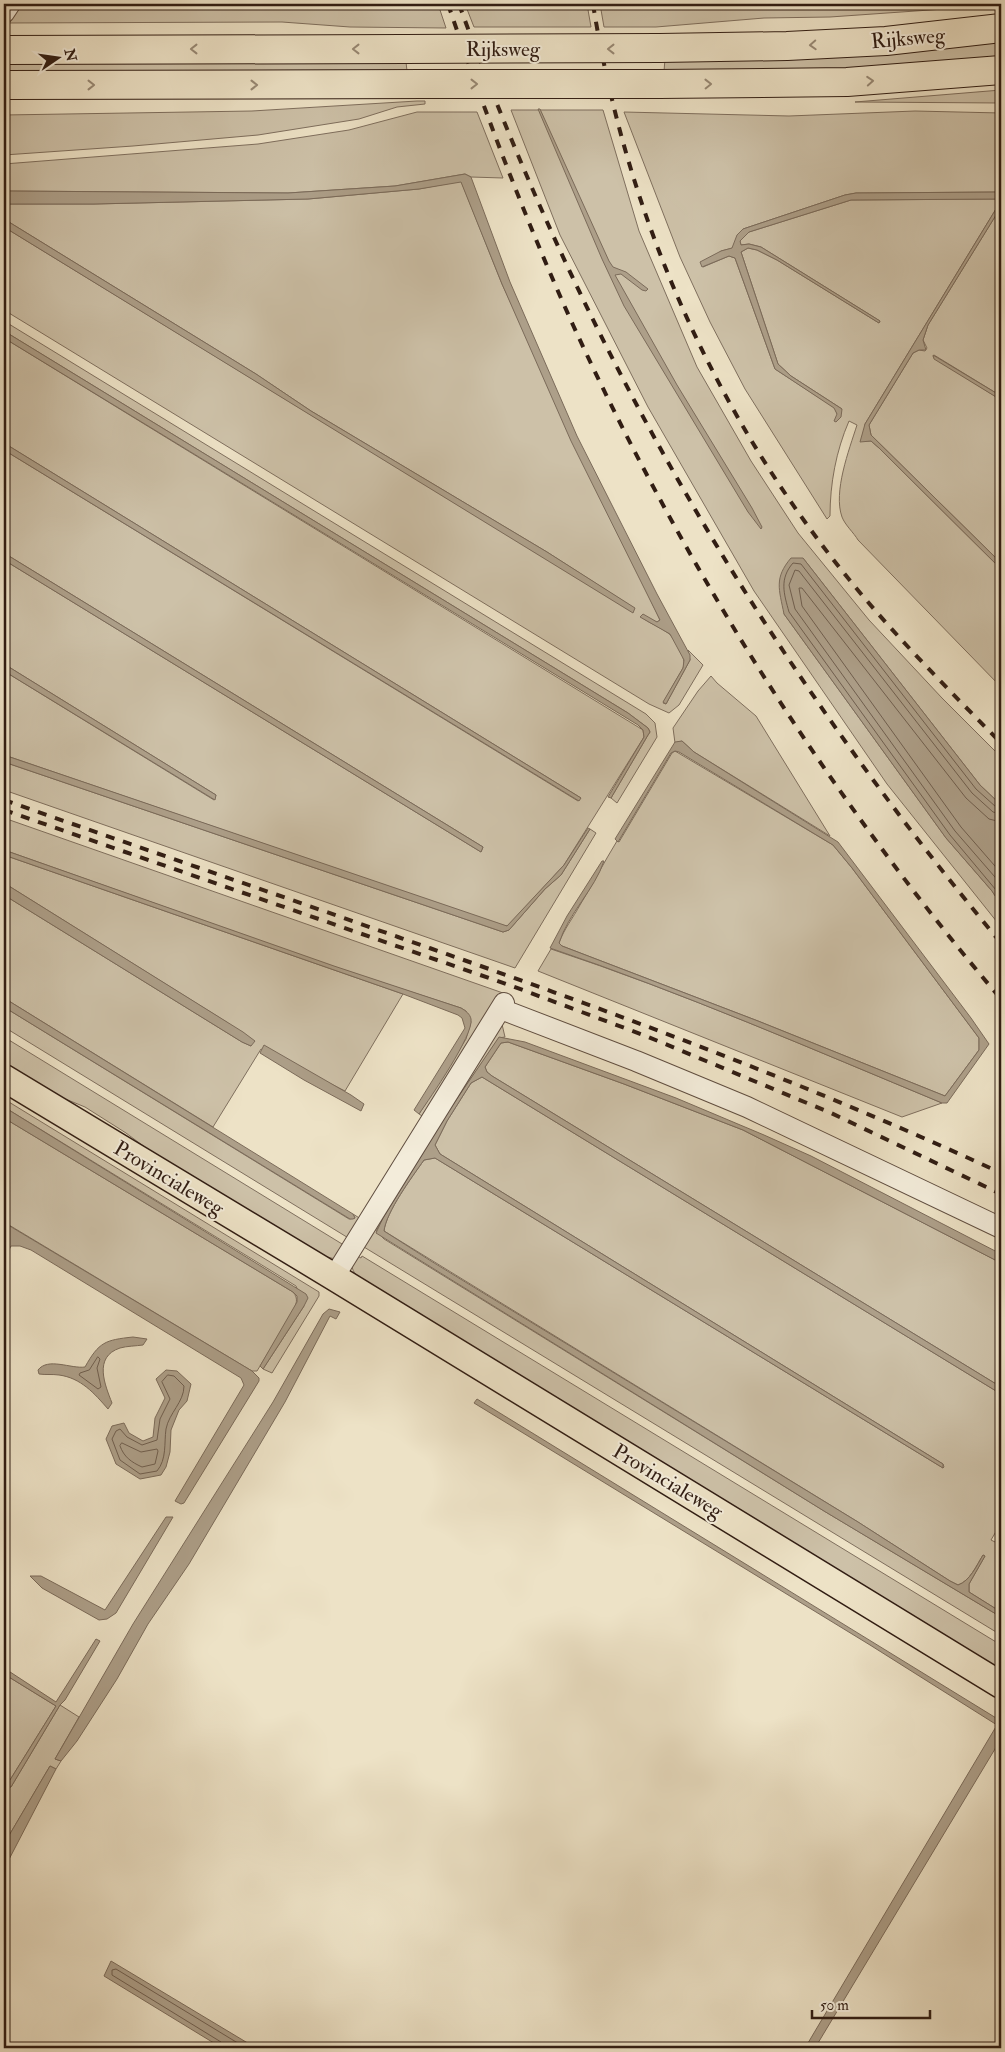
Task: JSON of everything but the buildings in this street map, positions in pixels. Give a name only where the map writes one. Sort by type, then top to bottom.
[{"type":"highway","name":"Rijksweg","points":[[16,43],[42,37],[70,50],[660,48],[787,46],[886,41],[1001,28]]},
{"type":"highway","name":"Rijksweg","points":[[6,85],[847,82],[1001,70]]},
{"type":"main road","name":"Provincialeweg","points":[[4,1078],[334,1277],[1001,1685]]},
{"type":"street","points":[[4,14],[10,4]]},
{"type":"street","points":[[334,1277],[502,1006],[747,1107],[1001,1228]]},
{"type":"shaded area","points":[[15,4],[438,4],[446,28],[350,27],[282,22],[4,23]]},
{"type":"shaded area","points":[[465,4],[587,4],[591,27],[474,27]]},
{"type":"shaded area","points":[[600,4],[1001,5],[830,17],[764,18],[656,27],[604,27]]},
{"type":"shaded area","points":[[1001,39],[1001,59],[854,70],[664,72],[665,58]]},
{"type":"shaded area","points":[[4,60],[406,62],[407,71],[4,75]]},
{"type":"shaded area","points":[[1001,90],[1001,103],[855,102]]},
{"type":"shaded area","points":[[425,101],[425,104],[397,107],[359,119],[258,135],[4,155],[4,115],[252,111]]},
{"type":"shaded area","points":[[511,110],[603,110],[639,231],[697,367],[751,461],[798,533],[869,620],[942,698],[1001,757],[1001,805],[980,785],[803,558],[784,614],[946,838],[992,891],[1001,905],[1001,927],[887,784],[754,591],[648,407],[560,235]]},
{"type":"shaded area","points":[[915,111],[1001,113],[1001,192],[856,193],[845,195],[743,229],[733,248],[721,251],[703,267],[729,256],[735,258],[775,369],[835,408],[837,414],[842,409],[791,376],[778,364],[741,252],[748,248],[757,250],[777,260],[879,323],[880,321],[761,247],[749,244],[741,245],[740,241],[749,232],[851,200],[1000,199],[999,204],[865,424],[866,441],[871,441],[879,448],[1001,569],[1001,687],[858,540],[843,520],[839,496],[846,459],[857,425],[849,421],[837,456],[831,492],[830,516],[827,519],[745,389],[710,322],[680,257],[624,112],[789,116]]},
{"type":"shaded area","points":[[417,112],[477,112],[503,178],[471,177],[465,174],[395,186],[288,193],[4,191],[4,164],[258,144],[349,130]]},
{"type":"shaded area","points":[[461,181],[502,284],[660,620],[657,622],[641,617],[668,633],[682,654],[683,668],[663,703],[666,704],[690,660],[688,650],[703,665],[679,705],[669,713],[649,704],[4,310],[4,227],[633,612],[634,608],[547,552],[311,411],[256,374],[4,219],[4,204],[308,199],[419,189]]},
{"type":"shaded area","points":[[1001,207],[1001,396],[934,355],[933,357],[1001,400],[1001,563],[871,435],[869,425],[913,353],[919,350],[925,351],[927,348],[923,340],[928,325]]},
{"type":"shaded area","points":[[4,321],[646,714],[655,723],[657,737],[617,803],[611,798],[650,732],[648,728],[628,713],[4,331]]},
{"type":"shaded area","points":[[4,338],[643,730],[644,737],[564,865],[508,926],[4,755],[4,671],[214,800],[216,795],[4,664],[4,560],[481,852],[483,847],[4,553],[4,450],[578,801],[581,798],[4,443]]},
{"type":"shaded area","points":[[711,676],[756,716],[830,836],[694,752],[682,741],[675,743],[673,728],[698,691]]},
{"type":"shaded area","points":[[675,751],[833,845],[852,868],[979,1038],[979,1050],[945,1096],[758,1021],[562,946],[559,943],[612,849],[617,841],[619,842],[672,753]]},
{"type":"shaded area","points":[[4,762],[503,932],[509,930],[545,889],[561,875],[590,829],[596,833],[515,968],[4,790]]},
{"type":"shaded area","points":[[4,818],[503,993],[483,1031],[428,1120],[419,1114],[466,1039],[471,1022],[466,1011],[334,967],[4,850]]},
{"type":"shaded area","points":[[4,855],[403,994],[345,1091],[261,1049],[213,1127],[4,998],[4,895],[251,1046],[228,1023],[4,883]]},
{"type":"shaded area","points":[[551,949],[699,1003],[942,1103],[902,1117],[538,971]]},
{"type":"shaded area","points":[[4,1007],[349,1219],[355,1218],[353,1214],[364,1221],[350,1239],[4,1027]]},
{"type":"shaded area","points":[[501,1020],[505,1037],[499,1038],[450,1109],[376,1231],[384,1239],[824,1511],[1001,1617],[1001,1635],[359,1244]]},
{"type":"shaded area","points":[[4,1037],[347,1247],[335,1259],[312,1253],[158,1157],[126,1133],[85,1107],[46,1091],[4,1065]]},
{"type":"shaded area","points":[[508,1042],[743,1130],[1001,1263],[1001,1387],[492,1076],[485,1067],[501,1043]]},
{"type":"shaded area","points":[[482,1077],[1001,1394],[1001,1523],[991,1540],[995,1542],[1001,1532],[1001,1612],[969,1592],[969,1584],[985,1556],[983,1555],[972,1573],[962,1583],[958,1585],[950,1581],[858,1522],[384,1231],[394,1205],[424,1160],[435,1158],[944,1467],[943,1464],[440,1154],[435,1145],[447,1121],[471,1083]]},
{"type":"shaded area","points":[[4,1099],[319,1292],[319,1296],[272,1373],[263,1369],[304,1306],[296,1286],[4,1107]]},
{"type":"shaded area","points":[[4,1118],[293,1292],[296,1304],[293,1312],[257,1371],[252,1371],[9,1225],[4,1232]]},
{"type":"shaded area","points":[[354,1254],[361,1258],[362,1256],[1001,1645],[1001,1675],[368,1287],[354,1272],[352,1260]]},
{"type":"shaded area","points":[[4,1674],[56,1706],[10,1780],[4,1781]]},
{"type":"shaded area","points":[[60,1705],[79,1717],[55,1759],[61,1761],[56,1769],[50,1766],[4,1844],[4,1787],[11,1787]]},
{"type":"water","points":[[538,109],[540,109],[609,261],[613,267],[626,272],[648,289],[646,291],[642,290],[621,274],[615,275],[677,385],[752,508],[762,527],[761,529],[748,512],[624,306]]},
{"type":"water","points":[[465,174],[471,177],[510,282],[577,436],[690,655],[690,660],[666,704],[663,702],[683,668],[684,660],[670,634],[640,617],[643,614],[657,622],[660,620],[571,441],[502,284],[461,182],[419,189],[308,199],[4,204],[4,191],[288,193],[395,186]]},
{"type":"water","points":[[1001,192],[1001,207],[928,325],[923,340],[926,350],[919,350],[913,353],[869,425],[871,435],[1001,563],[1001,569],[879,448],[871,441],[860,442],[865,424],[999,204],[1000,199],[851,200],[749,232],[740,241],[741,245],[749,244],[761,247],[880,321],[879,323],[777,260],[757,250],[748,248],[741,252],[778,364],[791,376],[842,409],[841,417],[836,422],[834,421],[837,414],[834,408],[775,369],[735,258],[729,256],[702,267],[700,262],[721,251],[732,248],[737,235],[743,229],[845,195],[856,193]]},
{"type":"water","points":[[4,219],[256,374],[311,411],[547,552],[635,608],[633,613],[4,227]]},
{"type":"water","points":[[4,331],[628,713],[648,728],[650,732],[611,798],[608,797],[644,737],[643,730],[638,725],[4,338]]},
{"type":"water","points":[[933,355],[1001,396],[1001,400],[934,359]]},
{"type":"water","points":[[4,443],[581,798],[579,801],[4,450]]},
{"type":"water","points":[[4,553],[483,847],[481,852],[4,560]]},
{"type":"water","points":[[791,558],[803,558],[980,785],[1001,805],[1001,905],[992,891],[946,838],[784,614],[779,584],[782,572]]},
{"type":"water","points":[[4,664],[216,795],[215,800],[4,671]]},
{"type":"water","points":[[682,741],[694,752],[838,842],[971,1018],[989,1044],[947,1103],[942,1103],[698,1003],[550,948],[567,916],[602,861],[604,861],[594,882],[563,932],[559,943],[562,946],[758,1021],[945,1096],[979,1050],[979,1038],[833,845],[679,752],[671,753],[618,842],[615,839],[675,742]]},
{"type":"water","points":[[4,755],[507,926],[564,865],[588,828],[590,829],[561,875],[545,889],[509,930],[503,932],[4,762]]},
{"type":"water","points":[[4,850],[334,966],[461,1008],[468,1013],[471,1019],[466,1038],[419,1114],[414,1110],[465,1028],[462,1018],[458,1015],[403,994],[4,855]]},
{"type":"water","points":[[4,883],[255,1041],[251,1046],[242,1042],[4,895]]},
{"type":"water","points":[[4,998],[353,1214],[355,1218],[350,1219],[4,1007]]},
{"type":"water","points":[[499,1037],[525,1042],[676,1098],[764,1135],[811,1156],[1001,1254],[1001,1263],[743,1130],[624,1084],[508,1042],[501,1043],[485,1067],[492,1076],[1001,1387],[1001,1394],[482,1077],[471,1083],[447,1121],[435,1145],[440,1154],[943,1464],[943,1468],[435,1158],[424,1160],[394,1205],[384,1231],[858,1522],[950,1581],[958,1585],[962,1583],[973,1572],[983,1555],[985,1556],[969,1584],[969,1592],[1001,1612],[1001,1617],[824,1511],[376,1233],[383,1218],[450,1109]]},
{"type":"water","points":[[264,1045],[351,1095],[364,1104],[361,1111],[304,1080],[260,1053]]},
{"type":"water","points":[[4,1107],[306,1294],[308,1298],[304,1306],[263,1369],[260,1366],[297,1302],[297,1296],[4,1118]]},
{"type":"water","points":[[8,1225],[252,1371],[259,1378],[259,1381],[184,1503],[181,1504],[175,1501],[244,1385],[241,1378],[31,1250],[20,1246],[11,1246],[4,1259],[4,1232]]},
{"type":"water","points":[[329,1309],[340,1312],[336,1319],[330,1316],[285,1402],[189,1564],[148,1624],[117,1679],[77,1741],[61,1761],[55,1759],[133,1624],[273,1402],[323,1314]]},
{"type":"water","points":[[133,1337],[147,1339],[143,1345],[120,1348],[106,1358],[103,1372],[104,1380],[112,1403],[108,1409],[92,1392],[74,1379],[59,1375],[39,1374],[38,1370],[48,1364],[85,1367],[99,1347],[109,1341]]},
{"type":"water","points":[[166,1370],[177,1371],[191,1384],[187,1401],[179,1410],[171,1430],[170,1452],[166,1467],[161,1475],[140,1479],[116,1464],[106,1439],[112,1426],[124,1423],[129,1433],[143,1441],[153,1437],[155,1418],[165,1398],[156,1379]]},
{"type":"water","points":[[477,1399],[1001,1721],[1001,1739],[815,2048],[805,2048],[997,1725],[870,1645],[474,1403]]},
{"type":"water","points":[[166,1517],[173,1517],[116,1613],[107,1619],[99,1620],[42,1588],[30,1576],[41,1576],[105,1610]]},
{"type":"water","points":[[96,1639],[100,1641],[11,1787],[4,1787],[4,1781],[10,1780],[56,1706],[4,1674],[4,1668],[56,1702]]},
{"type":"water","points":[[50,1766],[56,1769],[4,1869],[4,1844]]},
{"type":"water","points":[[111,1961],[256,2048],[222,2048],[104,1976]]},
{"type":"railway","points":[[448,4],[507,166],[556,286],[616,415],[663,504],[712,591],[764,677],[819,761],[877,842],[938,922],[1001,999]]},
{"type":"railway","points":[[459,4],[509,133],[564,258],[623,380],[688,498],[759,613],[834,726],[915,835],[1001,943]]},
{"type":"railway","points":[[593,4],[607,79],[626,153],[649,225],[677,296],[709,365],[746,432],[787,496],[832,558],[914,653],[1001,743]]},
{"type":"railway","points":[[4,800],[627,1019],[778,1077],[1001,1173]]},
{"type":"railway","points":[[4,810],[512,986],[646,1036],[831,1113],[1001,1194]]}]
